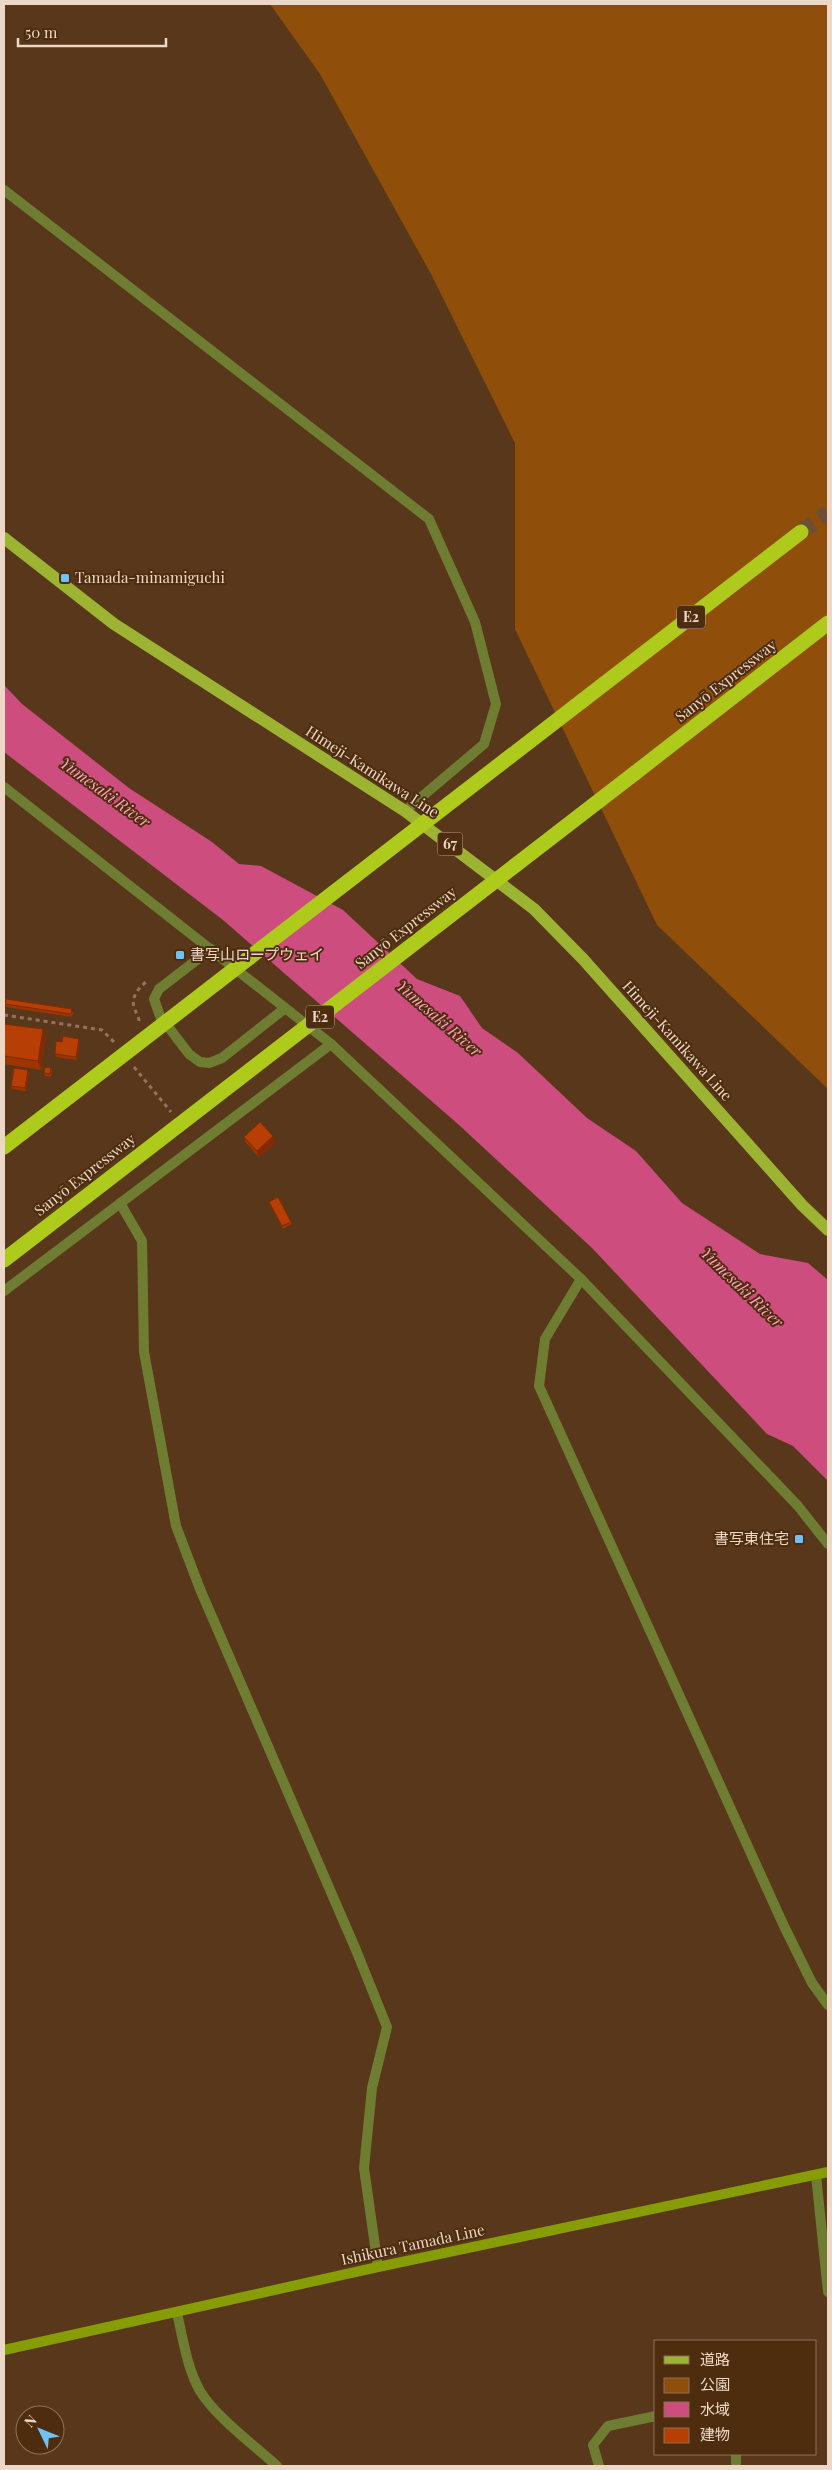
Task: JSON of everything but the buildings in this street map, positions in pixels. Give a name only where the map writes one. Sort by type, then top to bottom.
[{"type":"highway","name":"E2","points":[[4,1147],[801,532]]},
{"type":"highway","name":"Sanyō Expressway","points":[[4,1260],[828,623]]},
{"type":"main road","name":"Himeji-Kamikawa Line","points":[[4,538],[114,624],[406,811],[534,909],[572,947],[802,1205],[828,1230]]},
{"type":"main road","name":"Ishikura Tamada Line","points":[[4,2350],[378,2267],[828,2172]]},
{"type":"street","points":[[4,190],[429,519],[475,622],[496,704],[484,744],[406,811]]},
{"type":"street","points":[[4,786],[331,1044],[581,1279],[798,1506],[828,1544]]},
{"type":"street","points":[[211,950],[159,988],[154,999],[160,1016],[194,1059],[209,1063],[222,1058],[284,1008]]},
{"type":"street","points":[[4,1291],[331,1044]]},
{"type":"street","points":[[120,1203],[142,1241],[144,1352],[176,1526],[200,1589],[352,1941],[387,2027],[372,2088],[364,2168],[378,2267]]},
{"type":"street","points":[[581,1279],[545,1340],[538,1386],[783,1924],[812,1983],[828,2005]]},
{"type":"street","points":[[816,2175],[828,2292]]},
{"type":"street","points":[[177,2313],[191,2370],[201,2392],[218,2412],[277,2466]]},
{"type":"street","points":[[599,2466],[594,2445],[608,2426],[654,2416]]},
{"type":"path","points":[[134,1025],[140,1020],[134,1007],[133,999],[139,988],[150,978]]},
{"type":"path","points":[[114,1042],[120,1036]]},
{"type":"green space","points":[[270,4],[828,4],[828,1089],[657,925],[515,629],[515,443],[431,274],[320,74]]},
{"type":"water","name":"Yumesaki River","points":[[4,685],[22,704],[129,788],[212,842],[239,864],[261,866],[343,910],[417,979],[460,996],[482,1028],[518,1053],[587,1118],[636,1151],[682,1203],[760,1254],[808,1263],[828,1280],[828,1481],[793,1446],[767,1434],[592,1248],[459,1125],[223,920],[4,752]]},
{"type":"tunnel","points":[[801,532],[828,512]]},
{"type":"place","name":"Tamada-minamiguchi","points":[[65,578]]},
{"type":"place","name":"書写山ロープウェイ","points":[[180,955]]},
{"type":"place","name":"書写東住宅","points":[[799,1539]]}]
